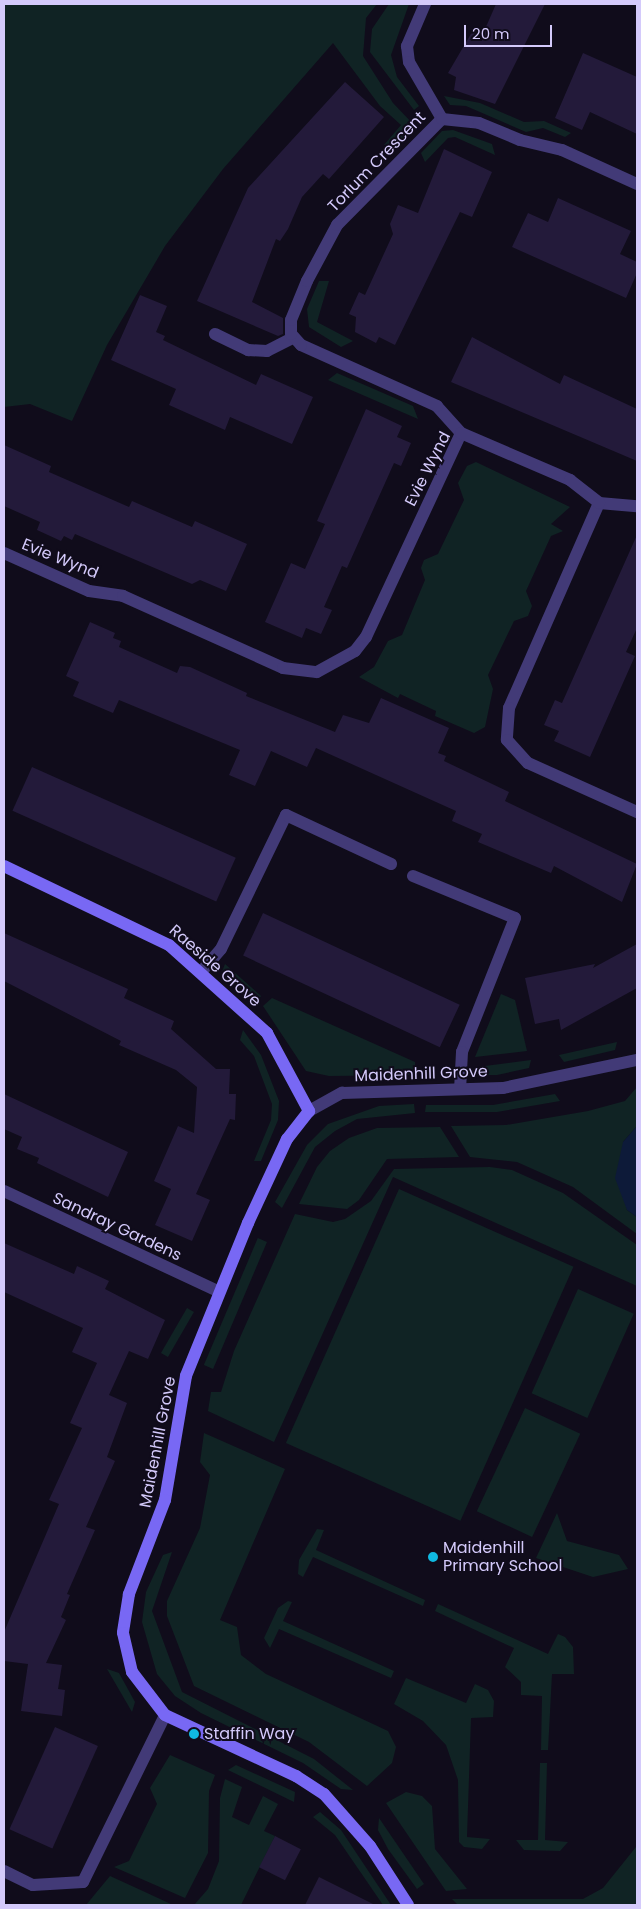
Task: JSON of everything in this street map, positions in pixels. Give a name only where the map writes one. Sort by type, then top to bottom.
[{"type":"street","name":"Torlum Crescent","points":[[425,4],[407,46],[409,62],[442,119]]},
{"type":"street","name":"Torlum Crescent","points":[[442,119],[479,123],[520,140],[562,150],[637,184]]},
{"type":"street","name":"Torlum Crescent","points":[[294,337],[291,320],[337,225],[442,119]]},
{"type":"street","points":[[215,334],[248,350],[267,351],[294,337],[301,345],[437,406],[461,433]]},
{"type":"street","name":"Evie Wynd","points":[[4,553],[89,591],[123,596],[283,668],[316,672],[355,652],[366,637],[461,433],[570,480],[600,503]]},
{"type":"street","points":[[637,506],[600,503],[509,708],[507,740],[528,763],[637,812]]},
{"type":"street","points":[[201,972],[221,949],[286,815],[391,864]]},
{"type":"street","name":"Raeside Grove","points":[[4,866],[150,932],[201,972],[267,1032],[309,1110]]},
{"type":"street","points":[[413,876],[515,918],[462,1052],[460,1089]]},
{"type":"street","name":"Maidenhill Grove","points":[[408,1905],[370,1846],[324,1794],[296,1776],[165,1715],[132,1672],[123,1634],[125,1613],[157,1528],[186,1376],[217,1291],[287,1139],[309,1110],[342,1093],[503,1088],[637,1060]]},
{"type":"street","name":"Sandray Gardens","points":[[4,1191],[217,1291]]},
{"type":"street","points":[[4,1871],[33,1885],[83,1882],[165,1715]]},
{"type":"green space","points":[[4,4],[377,4],[366,18],[363,56],[393,103],[414,125],[395,146],[384,145],[401,125],[380,106],[333,43],[223,169],[165,246],[107,345],[72,421],[30,404],[4,407]]},
{"type":"green space","points":[[389,4],[409,4],[391,55],[397,77],[419,106],[414,110],[370,52],[372,29]]},
{"type":"green space","points":[[444,96],[480,103],[524,122],[544,121],[571,133],[565,137],[543,128],[526,132],[466,106],[450,105]]},
{"type":"green space","points":[[453,130],[492,144],[495,155],[455,137],[448,138],[425,162],[421,153],[442,131]]},
{"type":"green space","points":[[319,281],[329,281],[317,322],[353,341],[341,347],[309,327],[307,309]]},
{"type":"green space","points":[[337,373],[413,406],[418,419],[328,380]]},
{"type":"green space","points":[[476,462],[570,507],[551,524],[563,531],[551,536],[526,591],[532,606],[528,616],[514,621],[488,675],[493,689],[485,727],[474,733],[435,716],[436,711],[400,694],[398,698],[359,677],[374,667],[388,641],[402,635],[425,580],[421,568],[424,560],[438,554],[464,500],[458,483],[467,466]]},
{"type":"green space","points":[[225,964],[261,996],[257,1002],[222,972]]},
{"type":"green space","points":[[501,994],[515,1000],[527,1051],[475,1057]]},
{"type":"green space","points":[[272,998],[415,1062],[415,1075],[329,1076],[306,1071],[263,1006]]},
{"type":"green space","points":[[243,1030],[261,1055],[279,1101],[278,1120],[261,1161],[254,1161],[271,1120],[272,1104],[254,1056],[240,1040]]},
{"type":"green space","points":[[617,1042],[615,1050],[564,1062],[559,1055]]},
{"type":"green space","points":[[531,1060],[529,1068],[497,1075],[479,1075],[477,1067]]},
{"type":"green space","points":[[637,1087],[637,1126],[623,1142],[627,1210],[637,1217],[637,1234],[573,1187],[517,1162],[470,1157],[451,1126],[506,1125],[588,1111],[625,1101]]},
{"type":"green space","points":[[555,1094],[560,1101],[497,1112],[425,1112],[426,1105],[493,1105]]},
{"type":"green space","points":[[414,1104],[415,1113],[357,1119],[335,1131],[315,1147],[282,1208],[275,1202],[307,1145],[328,1124],[379,1106]]},
{"type":"green space","points":[[440,1127],[459,1157],[387,1159],[359,1200],[347,1209],[299,1204],[317,1167],[330,1151],[349,1138],[377,1128]]},
{"type":"green space","points":[[490,1167],[512,1170],[563,1193],[637,1245],[637,1286],[393,1177],[274,1442],[208,1411],[211,1392],[221,1392],[234,1351],[295,1214],[333,1222],[345,1219],[371,1201],[394,1169]]},
{"type":"green space","points":[[399,1189],[573,1267],[460,1521],[286,1443]]},
{"type":"green space","points":[[258,1238],[267,1242],[213,1369],[204,1365]]},
{"type":"green space","points":[[578,1289],[634,1314],[587,1418],[532,1393]]},
{"type":"green space","points":[[187,1308],[194,1312],[168,1357],[161,1353]]},
{"type":"green space","points":[[525,1408],[580,1434],[532,1537],[477,1511]]},
{"type":"green space","points":[[204,1433],[285,1469],[220,1620],[237,1627],[241,1655],[266,1674],[388,1731],[396,1747],[392,1763],[367,1786],[309,1742],[194,1686],[167,1616],[167,1601],[200,1528],[210,1475],[200,1462]]},
{"type":"green space","points":[[557,1513],[567,1541],[619,1555],[628,1569],[593,1577],[536,1558]]},
{"type":"green space","points":[[317,1529],[324,1530],[316,1550],[425,1600],[423,1606],[313,1557],[303,1577],[298,1574],[299,1560]]},
{"type":"green space","points":[[172,1552],[152,1611],[182,1692],[314,1759],[353,1790],[341,1789],[303,1763],[201,1713],[175,1696],[157,1674],[142,1622],[146,1592],[163,1555]]},
{"type":"green space","points":[[288,1601],[292,1602],[283,1621],[394,1671],[391,1678],[279,1629],[270,1648],[264,1638],[278,1608]]},
{"type":"green space","points":[[438,1604],[548,1654],[558,1634],[565,1637],[573,1647],[574,1674],[552,1674],[548,1750],[541,1750],[542,1696],[521,1695],[521,1682],[505,1667],[514,1648],[435,1611]]},
{"type":"green space","points":[[107,1669],[119,1673],[135,1702],[132,1712]]},
{"type":"green space","points":[[406,1678],[466,1703],[475,1684],[488,1690],[494,1701],[493,1717],[471,1718],[467,1837],[490,1839],[482,1849],[464,1847],[459,1842],[458,1780],[446,1745],[423,1721],[394,1704]]},
{"type":"green space","points":[[170,1755],[215,1775],[209,1791],[208,1853],[185,1898],[114,1867],[129,1861],[157,1804],[150,1788]]},
{"type":"green space","points":[[540,1763],[547,1763],[545,1840],[568,1842],[560,1851],[524,1850],[516,1840],[538,1840]]},
{"type":"green space","points":[[236,1765],[295,1792],[294,1802],[228,1770]]},
{"type":"green space","points":[[225,1779],[242,1787],[232,1817],[249,1825],[263,1796],[278,1804],[264,1831],[275,1836],[241,1905],[194,1905],[208,1889],[219,1861],[220,1798]]},
{"type":"green space","points":[[637,1790],[637,1905],[458,1905],[452,1899],[583,1899],[603,1888],[636,1847]]},
{"type":"green space","points":[[406,1792],[422,1796],[432,1806],[435,1849],[467,1889],[446,1891],[386,1803]]},
{"type":"green space","points":[[320,1812],[341,1830],[391,1905],[383,1905],[335,1835],[313,1817]]},
{"type":"green space","points":[[379,1818],[424,1884],[417,1889],[388,1849],[378,1830]]},
{"type":"green space","points":[[110,1876],[145,1892],[173,1905],[86,1905]]},
{"type":"water","points":[[637,1126],[637,1217],[627,1210],[615,1178],[623,1142]]},
{"type":"building","points":[[496,4],[545,4],[495,104],[454,90],[456,77],[448,73],[472,32],[482,36]]},
{"type":"building","points":[[583,53],[637,77],[637,134],[590,112],[582,130],[555,118]]},
{"type":"building","points":[[345,82],[384,117],[329,179],[323,174],[302,197],[288,229],[280,241],[276,239],[252,302],[283,318],[283,334],[278,336],[197,301],[248,188]]},
{"type":"building","points":[[444,149],[492,172],[472,217],[460,212],[395,345],[379,337],[376,343],[355,332],[356,317],[349,314],[359,292],[365,295],[393,234],[390,224],[398,205],[418,213]]},
{"type":"building","points":[[558,198],[631,231],[620,254],[637,262],[637,273],[626,298],[512,247],[528,213],[548,222]]},
{"type":"building","points":[[140,295],[167,306],[156,332],[165,336],[163,340],[256,385],[261,374],[313,397],[292,444],[230,417],[225,430],[169,405],[176,389],[111,360]]},
{"type":"building","points":[[472,337],[560,384],[564,375],[637,409],[637,461],[451,382]]},
{"type":"building","points":[[366,409],[402,426],[397,437],[411,443],[401,466],[394,463],[347,568],[342,566],[324,607],[332,610],[321,634],[306,628],[302,638],[265,622],[291,563],[305,569],[325,524],[317,521]]},
{"type":"building","points":[[4,445],[51,466],[49,472],[129,507],[132,501],[192,527],[195,521],[247,544],[226,591],[200,580],[192,584],[75,534],[72,540],[64,536],[61,541],[37,530],[40,522],[4,506]]},
{"type":"building","points":[[637,535],[637,628],[626,652],[635,656],[590,757],[554,741],[559,731],[544,725],[555,700],[562,703]]},
{"type":"building","points":[[90,622],[115,633],[113,638],[121,641],[119,647],[177,673],[180,666],[190,667],[247,693],[246,696],[335,732],[343,715],[369,723],[381,698],[449,728],[438,753],[446,756],[444,761],[509,792],[505,801],[637,864],[622,902],[554,866],[551,873],[478,842],[482,834],[452,821],[456,811],[316,748],[307,767],[271,751],[255,786],[229,775],[240,750],[119,700],[113,713],[73,696],[79,682],[66,676]]},
{"type":"building","points":[[32,767],[236,858],[216,902],[12,811]]},
{"type":"building","points":[[263,913],[460,1005],[440,1047],[243,956]]},
{"type":"building","points":[[4,933],[128,989],[124,998],[174,1021],[171,1029],[216,1069],[230,1069],[229,1094],[236,1094],[235,1120],[230,1119],[196,1194],[210,1200],[192,1241],[155,1225],[171,1189],[154,1181],[178,1126],[194,1133],[197,1087],[176,1070],[119,1045],[121,1041],[4,981]]},
{"type":"building","points":[[637,944],[637,988],[561,1030],[559,1019],[535,1024],[525,978],[595,964],[593,968]]},
{"type":"building","points":[[4,1094],[128,1152],[108,1197],[37,1163],[39,1158],[17,1149],[22,1137],[4,1129]]},
{"type":"building","points":[[4,1243],[74,1274],[77,1266],[109,1281],[105,1289],[165,1320],[148,1359],[129,1351],[109,1395],[127,1403],[107,1457],[115,1461],[86,1527],[95,1530],[67,1594],[70,1595],[61,1617],[66,1620],[46,1663],[62,1665],[58,1689],[65,1690],[62,1716],[21,1711],[28,1664],[4,1661],[4,1632],[59,1504],[49,1500],[82,1428],[70,1423],[97,1363],[72,1352],[83,1328],[4,1292]]},
{"type":"building","points":[[55,1727],[98,1746],[52,1848],[9,1829]]},
{"type":"building","points":[[275,1836],[301,1849],[285,1880],[259,1867]]},
{"type":"building","points":[[319,1877],[375,1905],[305,1905]]},
{"type":"place","name":"Maidenhill Primary School","points":[[433,1557]]},
{"type":"place","name":"Staffin Way","points":[[194,1734]]}]
